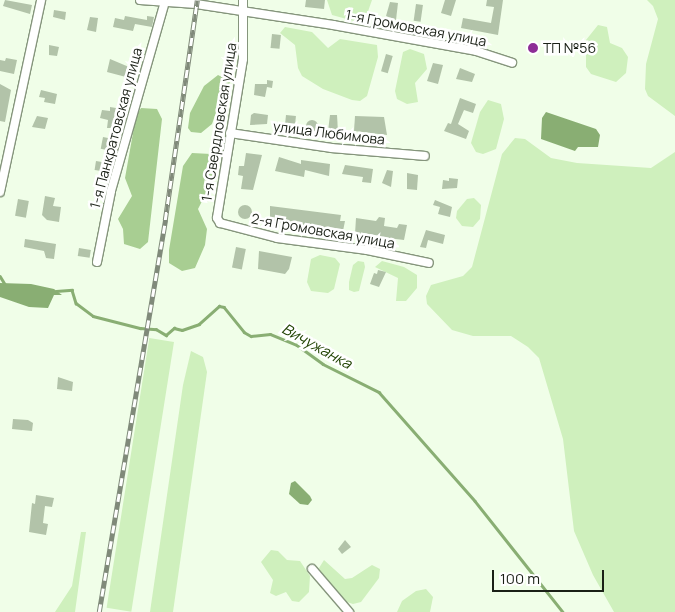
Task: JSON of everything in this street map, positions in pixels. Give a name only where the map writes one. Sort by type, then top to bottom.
[{"type":"street","points":[[0,192],[41,0]]},
{"type":"street","name":"1-я Громовская улица","points":[[140,0],[176,1],[196,4],[457,48],[512,63]]},
{"type":"street","name":"1-я Свердловская улица","points":[[217,218],[244,59],[243,0]]},
{"type":"street","name":"1-я Панкратовская улица","points":[[97,262],[119,162],[165,2]]},
{"type":"street","name":"улица Любимова","points":[[230,133],[332,148],[425,156]]},
{"type":"street","name":"2-я Громовская улица","points":[[217,218],[227,226],[277,238],[367,250],[429,263]]},
{"type":"street","points":[[312,568],[349,612]]},
{"type":"shaded area","points":[[327,0],[372,0],[366,17],[354,21],[332,15]]},
{"type":"shaded area","points":[[647,0],[675,0],[675,116],[648,96],[645,89],[646,64],[658,19],[653,6]]},
{"type":"shaded area","points":[[598,25],[607,27],[610,43],[622,48],[628,57],[626,73],[616,82],[591,74],[586,67],[586,40]]},
{"type":"shaded area","points":[[285,27],[312,32],[328,48],[340,39],[377,45],[378,57],[367,96],[360,101],[352,100],[323,89],[302,76],[298,68],[295,45],[280,33]]},
{"type":"shaded area","points":[[410,49],[424,54],[427,69],[415,83],[418,102],[407,104],[397,99],[395,91],[403,52]]},
{"type":"shaded area","points":[[218,75],[230,81],[228,90],[220,101],[212,124],[201,133],[191,132],[188,128],[190,113],[204,86]]},
{"type":"shaded area","points":[[488,100],[501,104],[504,119],[496,149],[483,154],[476,152],[471,143],[480,112]]},
{"type":"shaded area","points":[[141,108],[157,109],[162,119],[148,242],[140,249],[124,244],[123,229],[118,219],[132,196],[125,178],[136,116]]},
{"type":"shaded area","points":[[546,112],[596,129],[600,135],[598,147],[578,147],[575,151],[541,139],[542,118]]},
{"type":"shaded area","points":[[515,138],[525,139],[551,158],[577,163],[651,168],[675,152],[675,612],[614,612],[593,575],[574,531],[563,439],[539,358],[528,347],[511,336],[473,336],[452,330],[427,304],[426,296],[431,285],[463,276],[472,267],[502,154]]},
{"type":"shaded area","points":[[192,153],[211,154],[217,172],[198,209],[207,229],[205,245],[195,268],[182,271],[169,263],[169,250],[183,166]]},
{"type":"shaded area","points":[[474,198],[481,205],[480,219],[473,227],[462,226],[456,218],[457,211],[467,199]]},
{"type":"shaded area","points":[[320,255],[335,258],[340,264],[334,289],[328,293],[311,291],[307,282],[311,259]]},
{"type":"shaded area","points":[[358,261],[364,262],[365,267],[359,291],[354,292],[349,290],[349,282],[353,265]]},
{"type":"shaded area","points":[[382,261],[404,267],[417,275],[417,288],[406,301],[396,301],[398,278],[375,267]]},
{"type":"shaded area","points":[[0,283],[31,284],[54,289],[62,295],[54,295],[48,308],[29,307],[0,297]]},
{"type":"shaded area","points":[[149,338],[174,342],[131,612],[107,608]]},
{"type":"shaded area","points":[[191,351],[203,357],[207,372],[173,612],[150,612],[183,385]]},
{"type":"shaded area","points":[[295,481],[310,496],[312,500],[308,505],[300,504],[289,494],[291,483]]},
{"type":"shaded area","points":[[81,532],[86,532],[75,612],[55,612],[72,586]]},
{"type":"shaded area","points":[[271,550],[278,551],[287,560],[300,561],[310,576],[309,592],[299,602],[292,601],[286,592],[276,596],[270,593],[273,580],[261,562]]},
{"type":"shaded area","points":[[324,560],[345,579],[352,578],[372,565],[380,569],[379,578],[361,602],[353,604],[347,602],[321,574],[319,568]]},
{"type":"shaded area","points":[[426,589],[433,597],[430,612],[397,612],[402,601],[416,591]]},
{"type":"building","points":[[5,0],[32,5],[30,14],[3,6]]},
{"type":"building","points":[[306,0],[325,0],[324,9],[305,7]]},
{"type":"building","points":[[445,0],[456,0],[451,16],[441,13]]},
{"type":"building","points":[[487,0],[503,0],[498,35],[461,28],[463,18],[491,23],[494,7],[486,6]]},
{"type":"building","points":[[390,2],[398,3],[396,20],[386,16]]},
{"type":"building","points":[[416,4],[423,5],[421,22],[414,21]]},
{"type":"building","points":[[54,10],[66,12],[65,20],[53,17]]},
{"type":"building","points":[[125,16],[147,20],[147,16],[154,17],[152,27],[135,24],[133,31],[113,27],[115,18],[124,20]]},
{"type":"building","points":[[90,17],[98,18],[96,32],[87,30]]},
{"type":"building","points":[[272,34],[281,35],[279,49],[271,48]]},
{"type":"building","points":[[49,45],[59,47],[57,56],[49,55]]},
{"type":"building","points":[[386,54],[393,56],[388,73],[381,71]]},
{"type":"building","points":[[6,58],[17,60],[14,74],[0,71],[0,60],[5,61]]},
{"type":"building","points":[[110,59],[129,67],[126,77],[107,72]]},
{"type":"building","points":[[433,63],[443,65],[438,84],[427,81]]},
{"type":"building","points":[[460,68],[475,74],[472,82],[456,79]]},
{"type":"building","points":[[267,80],[273,81],[272,88],[267,87],[265,97],[254,95],[255,84],[267,84]]},
{"type":"building","points":[[0,84],[11,90],[5,122],[0,121]]},
{"type":"building","points":[[41,90],[57,94],[55,104],[44,102],[45,98],[39,97]]},
{"type":"building","points":[[460,98],[476,104],[473,113],[464,110],[458,124],[469,131],[466,139],[444,131],[448,123],[451,124]]},
{"type":"building","points":[[110,107],[116,108],[112,128],[107,128],[108,120],[100,118],[102,110],[110,111]]},
{"type":"building","points":[[254,113],[268,115],[267,124],[250,125],[251,115]]},
{"type":"building","points":[[286,115],[296,116],[294,130],[285,129]]},
{"type":"building","points":[[330,115],[337,115],[338,132],[328,131]]},
{"type":"building","points":[[37,116],[48,118],[45,129],[32,127]]},
{"type":"building","points":[[355,116],[384,117],[387,135],[354,131]]},
{"type":"building","points":[[312,120],[318,126],[312,132],[306,126]]},
{"type":"building","points":[[103,137],[113,139],[111,151],[101,149]]},
{"type":"building","points":[[246,153],[262,155],[253,190],[241,189],[243,176],[238,175],[239,166],[244,166]]},
{"type":"building","points":[[279,157],[301,164],[301,160],[330,164],[329,176],[305,170],[304,177],[275,171]]},
{"type":"building","points":[[96,161],[108,163],[106,172],[95,170]]},
{"type":"building","points":[[345,165],[373,169],[371,183],[362,182],[363,177],[342,174]]},
{"type":"building","points":[[387,170],[393,171],[391,187],[382,183]]},
{"type":"building","points":[[407,173],[418,175],[417,190],[407,189]]},
{"type":"building","points":[[449,178],[458,179],[457,188],[442,189],[443,180],[449,181]]},
{"type":"building","points":[[45,196],[55,198],[53,206],[61,207],[59,222],[47,220],[42,215]]},
{"type":"building","points":[[18,199],[29,201],[26,218],[15,216]]},
{"type":"building","points":[[435,200],[452,207],[450,217],[438,214],[440,207],[433,205]]},
{"type":"building","points":[[245,205],[250,207],[252,212],[250,217],[245,219],[240,217],[238,212],[240,207]]},
{"type":"building","points":[[270,206],[341,215],[340,221],[345,221],[343,231],[270,221]]},
{"type":"building","points":[[379,217],[385,218],[384,226],[397,228],[399,224],[407,225],[404,240],[355,234],[356,218],[376,221]]},
{"type":"building","points":[[426,230],[445,235],[443,244],[428,240],[426,248],[420,247]]},
{"type":"building","points":[[25,239],[56,244],[54,259],[46,258],[44,251],[24,247]]},
{"type":"building","points":[[236,247],[246,249],[242,270],[232,268]]},
{"type":"building","points":[[79,248],[91,250],[90,258],[78,256]]},
{"type":"building","points":[[259,251],[292,257],[289,269],[285,274],[258,269]]},
{"type":"building","points":[[378,270],[386,272],[379,287],[370,284],[374,273],[377,274]]},
{"type":"building","points":[[58,377],[73,382],[72,391],[57,389]]},
{"type":"building","points":[[13,419],[28,420],[33,423],[32,431],[12,429]]},
{"type":"building","points":[[36,495],[54,498],[52,507],[45,506],[43,523],[48,524],[46,535],[29,532],[32,503],[35,504]]},
{"type":"building","points":[[345,540],[351,547],[342,554],[338,549]]},
{"type":"waterway","name":"Вичужанка","points":[[0,276],[5,284]]},
{"type":"waterway","name":"Вичужанка","points":[[56,291],[72,290],[76,303],[93,316],[140,328],[156,329],[166,335],[174,328],[182,330],[199,324],[219,306],[224,307],[244,332],[251,336],[270,334],[297,345],[323,364],[379,392],[475,501],[563,612]]},
{"type":"railway","points":[[99,612],[165,220],[197,0]]},
{"type":"place","name":"ТП №56","points":[[533,48]]}]
